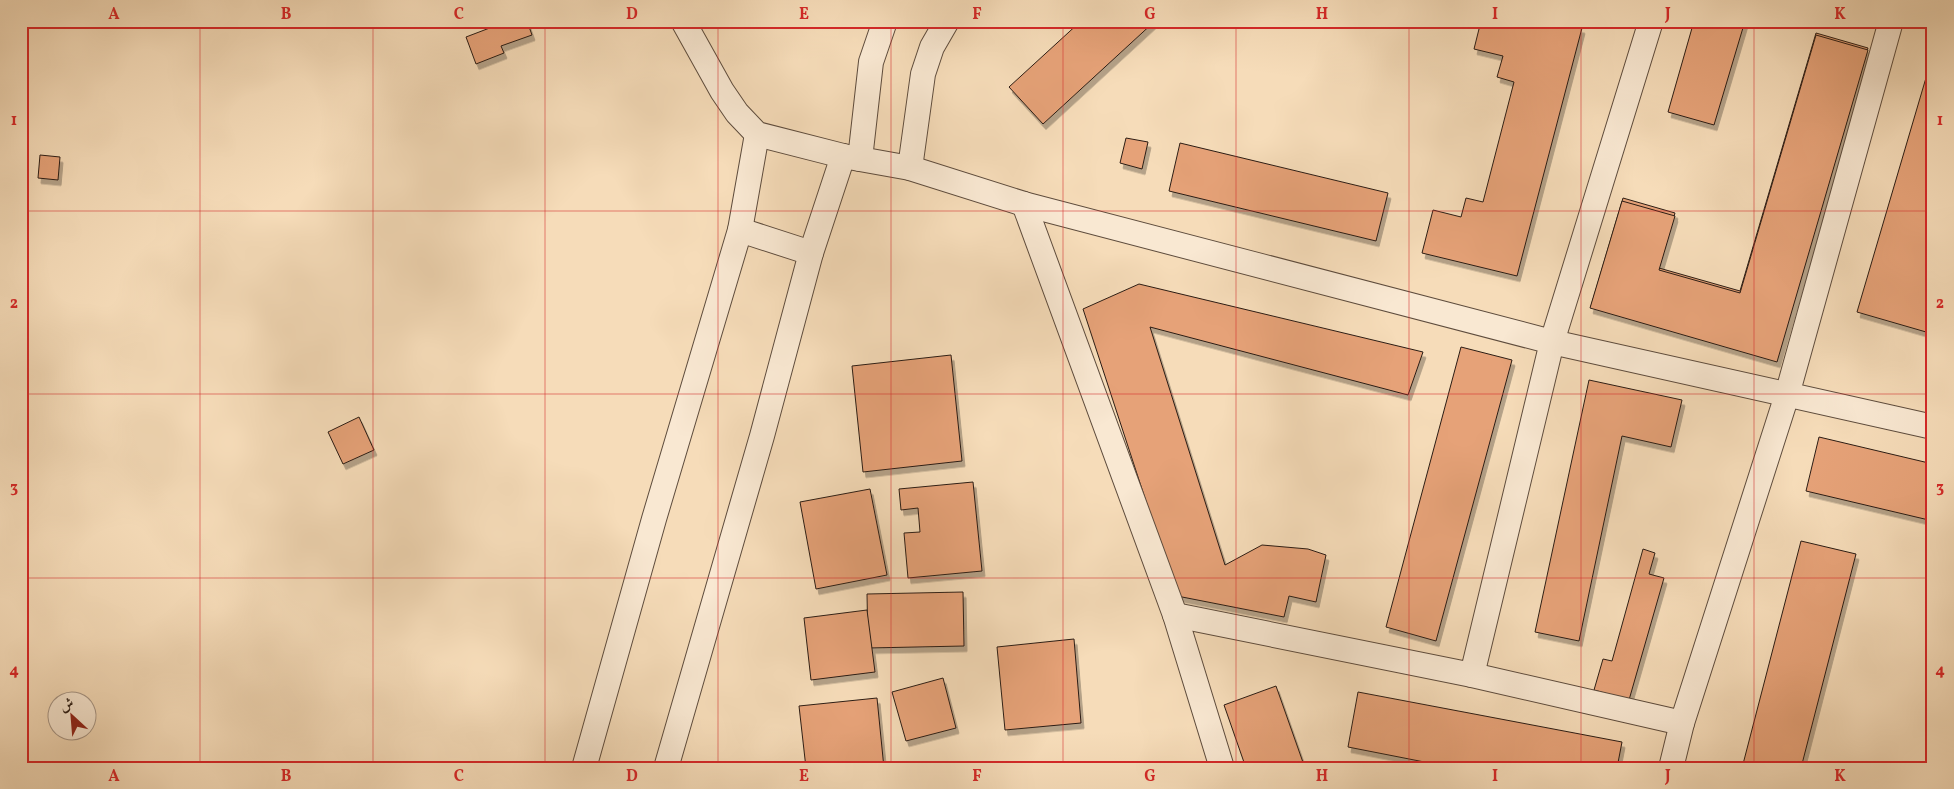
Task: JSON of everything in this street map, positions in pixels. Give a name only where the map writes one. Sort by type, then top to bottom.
[{"type":"street","points":[[683,21],[722,91],[757,134],[851,157],[910,168],[1024,204],[1552,342],[1933,427]]},
{"type":"street","points":[[666,768],[762,436],[810,253],[851,157],[871,62],[886,21]]},
{"type":"street","points":[[910,168],[923,74],[932,47],[947,21]]},
{"type":"street","points":[[1472,675],[1552,342],[1651,21]]},
{"type":"street","points":[[1671,768],[1682,723],[1786,395],[1891,21]]},
{"type":"street","points":[[584,768],[654,520],[740,230],[757,134]]},
{"type":"street","points":[[1024,204],[1175,615],[1222,768]]},
{"type":"street","points":[[740,230],[810,253]]},
{"type":"street","points":[[1175,615],[1472,675],[1682,723]]},
{"type":"building","points":[[508,21],[527,21],[532,35],[501,46],[504,53],[476,64],[466,37]]},
{"type":"building","points":[[1081,21],[1155,21],[1043,124],[1009,87]]},
{"type":"building","points":[[1481,21],[1555,21],[1582,28],[1517,276],[1422,253],[1433,210],[1461,217],[1466,198],[1483,202],[1514,82],[1497,77],[1503,56],[1474,49]]},
{"type":"building","points":[[1694,21],[1745,21],[1714,125],[1668,112]]},
{"type":"building","points":[[1816,33],[1868,48],[1777,359],[1591,306],[1623,198],[1675,213],[1659,268],[1740,291]]},
{"type":"building","points":[[1816,35],[1868,50],[1777,362],[1590,308],[1622,201],[1675,216],[1659,270],[1740,293]]},
{"type":"building","points":[[1933,54],[1933,260],[1929,273],[1933,274],[1933,334],[1857,312]]},
{"type":"building","points":[[1126,138],[1148,142],[1142,169],[1120,163]]},
{"type":"building","points":[[1180,143],[1388,193],[1376,241],[1169,191]]},
{"type":"building","points":[[40,155],[60,157],[58,180],[38,178]]},
{"type":"building","points":[[1139,284],[1423,352],[1408,395],[1150,327],[1225,565],[1262,545],[1308,549],[1326,555],[1316,602],[1289,596],[1284,617],[1177,596],[1083,309]]},
{"type":"building","points":[[1461,347],[1512,360],[1436,641],[1386,627]]},
{"type":"building","points":[[951,355],[962,461],[863,472],[852,366]]},
{"type":"building","points":[[1589,380],[1682,400],[1671,447],[1622,436],[1579,641],[1535,632]]},
{"type":"building","points":[[359,417],[374,450],[343,464],[328,432]]},
{"type":"building","points":[[1819,437],[1933,464],[1933,521],[1806,491]]},
{"type":"building","points":[[973,482],[982,571],[908,578],[904,533],[920,532],[918,508],[901,510],[899,489]]},
{"type":"building","points":[[870,489],[887,575],[816,589],[800,502]]},
{"type":"building","points":[[1801,541],[1856,554],[1801,768],[1742,768]]},
{"type":"building","points":[[1643,549],[1655,553],[1649,574],[1664,578],[1629,700],[1594,690],[1603,659],[1612,661]]},
{"type":"building","points":[[963,592],[964,646],[868,648],[867,594]]},
{"type":"building","points":[[867,610],[875,672],[811,680],[804,618]]},
{"type":"building","points":[[1074,639],[1081,723],[1005,730],[997,647]]},
{"type":"building","points":[[943,678],[956,728],[906,741],[892,692]]},
{"type":"building","points":[[1276,686],[1305,768],[1246,768],[1224,705]]},
{"type":"building","points":[[1358,692],[1622,742],[1617,768],[1455,768],[1348,747]]},
{"type":"building","points":[[877,698],[884,768],[806,768],[799,706]]}]
